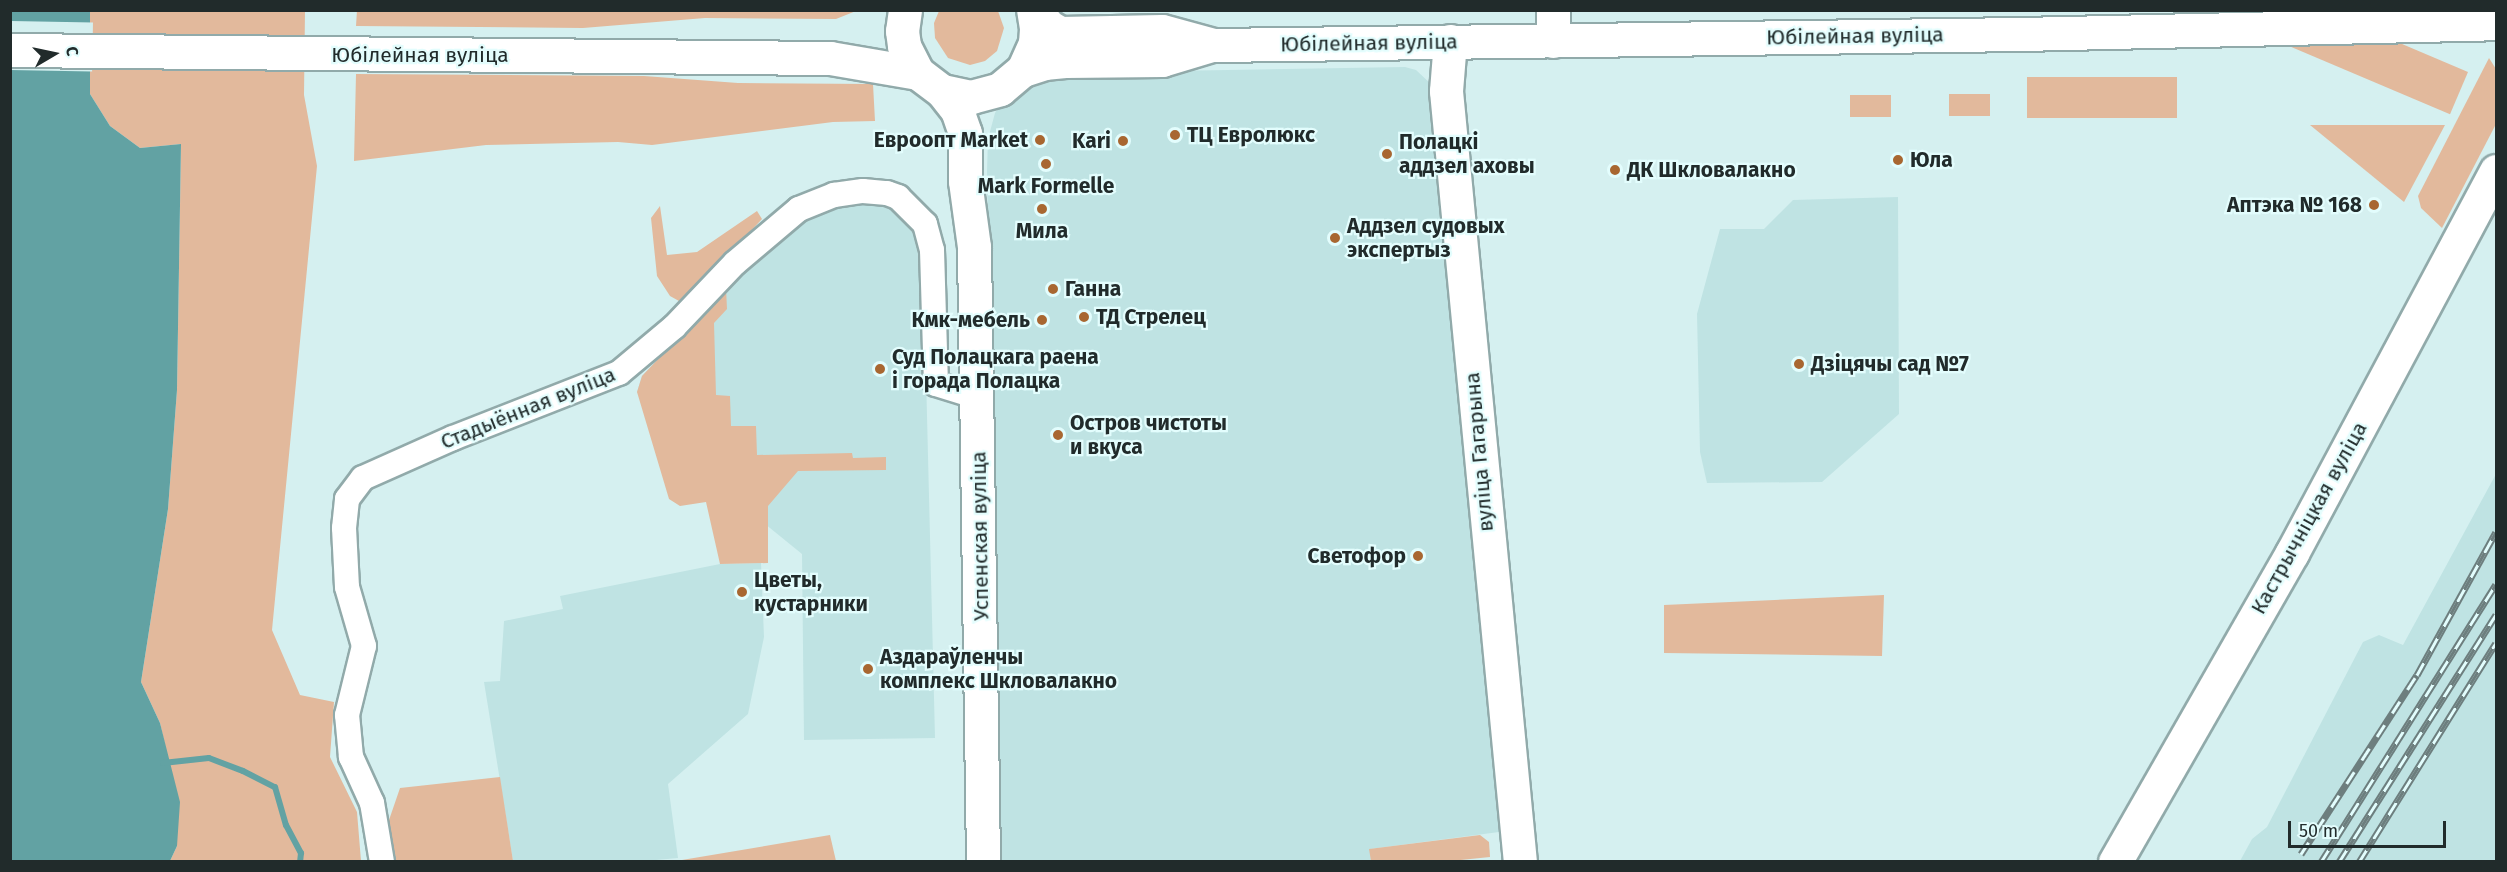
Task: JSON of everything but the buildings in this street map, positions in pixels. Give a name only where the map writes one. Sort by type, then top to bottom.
[{"type":"main road","name":"Юбілейная вуліца","points":[[830,58],[872,44],[890,31],[903,15]]},
{"type":"main road","name":"Успенская вуліца","points":[[903,15],[904,46],[930,82],[957,111],[965,133],[965,181],[974,247]]},
{"type":"main road","name":"Юбілейная вуліца","points":[[1035,15],[1060,33],[1162,31],[1214,45]]},
{"type":"main road","name":"Успенская вуліца","points":[[983,861],[978,397],[974,247],[981,134],[987,109],[1030,57],[1035,15]]},
{"type":"main road","name":"Юбілейная вуліца","points":[[10,50],[830,58],[930,82],[971,98],[1044,63],[1162,60],[1214,45],[1450,41],[1553,26],[2153,21],[2496,23]]},
{"type":"main road","name":"вуліца Гагарына","points":[[1450,41],[1446,90],[1520,861]]},
{"type":"main road","name":"Кастрычніцкая вуліца","points":[[2115,861],[2292,552],[2496,171]]},
{"type":"street","name":"Стадыённая вуліца","points":[[382,861],[372,802],[351,757],[347,715],[364,646],[346,587],[344,528],[347,498],[363,478],[453,438],[620,373],[674,327],[735,263],[799,209],[834,195],[863,191],[887,193],[898,197],[925,224],[932,250],[936,384],[978,397]]},
{"type":"shaded area","points":[[357,10],[856,11],[836,19],[705,18],[583,28],[356,26]]},
{"type":"shaded area","points":[[2204,10],[2322,10],[2468,72],[2450,114]]},
{"type":"shaded area","points":[[90,11],[305,11],[304,95],[317,166],[272,630],[300,695],[334,702],[330,757],[357,812],[361,861],[170,861],[177,846],[169,763],[160,723],[141,682],[168,509],[177,390],[181,144],[140,148],[110,126],[90,94]]},
{"type":"shaded area","points":[[939,11],[998,11],[1004,28],[997,51],[985,61],[970,65],[948,58],[935,38],[934,23]]},
{"type":"shaded area","points":[[2489,58],[2496,69],[2496,124],[2442,228],[2421,208],[2418,196]]},
{"type":"shaded area","points":[[1405,67],[1416,70],[1432,85],[1499,832],[1370,849],[1371,861],[999,861],[987,171],[988,139],[995,113],[1005,97],[1051,73]]},
{"type":"shaded area","points":[[356,74],[644,76],[738,83],[873,84],[875,121],[833,122],[652,145],[618,142],[486,145],[354,161]]},
{"type":"shaded area","points":[[2027,77],[2177,77],[2177,118],[2027,118]]},
{"type":"shaded area","points":[[1949,94],[1990,94],[1990,116],[1949,116]]},
{"type":"shaded area","points":[[1850,95],[1891,95],[1891,117],[1850,117]]},
{"type":"shaded area","points":[[2310,125],[2445,125],[2404,202]]},
{"type":"shaded area","name":"Дзіцячы сад №7","points":[[1898,197],[1899,414],[1822,482],[1707,483],[1700,452],[1697,314],[1720,229],[1764,229],[1793,200]]},
{"type":"shaded area","points":[[865,200],[894,205],[918,231],[923,254],[935,738],[804,740],[802,554],[717,485],[637,392],[642,376],[726,288],[801,218],[838,204]]},
{"type":"shaded area","points":[[660,206],[667,255],[697,252],[757,211],[762,219],[688,298],[679,301],[670,296],[657,276],[651,218]]},
{"type":"shaded area","points":[[726,288],[727,309],[714,323],[716,395],[730,396],[731,426],[756,426],[757,455],[852,453],[853,458],[886,457],[886,470],[798,471],[768,506],[768,563],[720,564],[706,502],[680,506],[669,499],[637,392],[642,376]]},
{"type":"shaded area","points":[[2496,474],[2496,861],[2240,861],[2252,839],[2267,827],[2363,642],[2379,635],[2403,645]]},
{"type":"shaded area","points":[[761,563],[764,637],[748,714],[668,784],[678,858],[634,862],[513,861],[484,682],[500,681],[504,621],[563,609],[560,596],[720,564]]},
{"type":"shaded area","points":[[1884,595],[1882,656],[1664,653],[1664,605]]},
{"type":"shaded area","points":[[500,777],[513,861],[392,861],[388,823],[400,788]]},
{"type":"shaded area","points":[[830,835],[836,861],[676,861]]},
{"type":"shaded area","points":[[1480,835],[1489,842],[1490,857],[1441,862],[1371,861],[1369,849]]},
{"type":"water","points":[[10,11],[90,11],[90,94],[110,126],[140,148],[181,144],[177,390],[168,509],[141,682],[160,723],[180,802],[177,846],[170,861],[11,861]]},
{"type":"pier","points":[[11,21],[93,22],[92,71],[10,70]]},
{"type":"waterway","points":[[163,763],[209,758],[275,787],[286,825],[301,853],[300,862]]},
{"type":"railway","points":[[2301,854],[2417,675],[2496,532]]},
{"type":"railway","points":[[2321,862],[2496,584]]},
{"type":"railway","points":[[2339,862],[2496,615]]},
{"type":"railway","points":[[2359,862],[2496,643]]},
{"type":"place","name":"ТЦ Евролюкс","points":[[1175,135]]},
{"type":"place","name":"Евроопт Market","points":[[1040,140]]},
{"type":"place","name":"Kari","points":[[1123,141]]},
{"type":"place","name":"Полацкі аддзел аховы","points":[[1387,154]]},
{"type":"place","name":"Юла","points":[[1898,160]]},
{"type":"place","name":"Mark Formelle","points":[[1046,164]]},
{"type":"place","name":"ДК Шкловалакно","points":[[1615,170]]},
{"type":"place","name":"Аптэка № 168","points":[[2374,205]]},
{"type":"place","name":"Мила","points":[[1042,209]]},
{"type":"place","name":"Аддзел судовых экспертыз","points":[[1335,238]]},
{"type":"place","name":"Ганна","points":[[1053,289]]},
{"type":"place","name":"ТД Стрелец","points":[[1084,317]]},
{"type":"place","name":"Кмк-мебель","points":[[1042,320]]},
{"type":"place","name":"Дзіцячы сад №7","points":[[1799,364]]},
{"type":"place","name":"Суд Полацкага раена і горада Полацка","points":[[880,369]]},
{"type":"place","name":"Остров чистоты и вкуса","points":[[1058,435]]},
{"type":"place","name":"Светофор","points":[[1418,556]]},
{"type":"place","name":"Цветы, кустарники","points":[[742,592]]},
{"type":"place","name":"Аздараўленчы комплекс Шкловалакно","points":[[868,669]]}]
